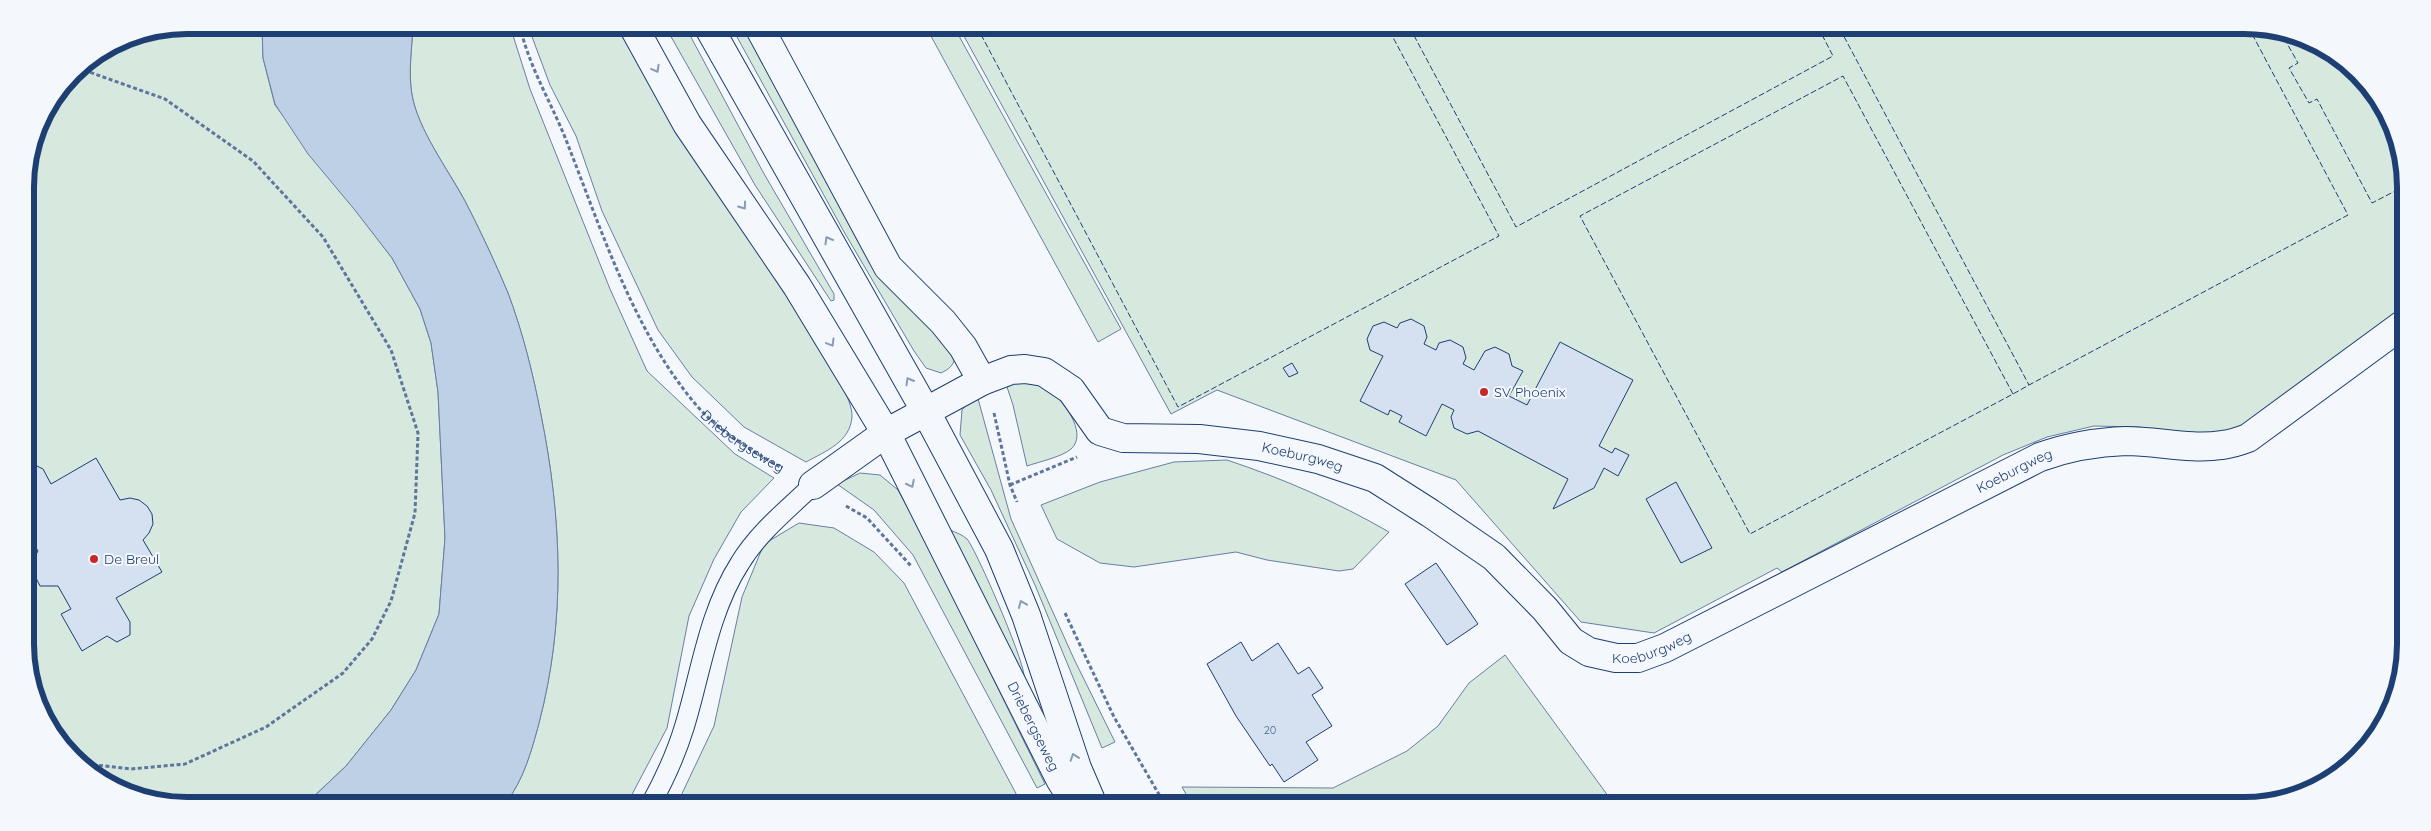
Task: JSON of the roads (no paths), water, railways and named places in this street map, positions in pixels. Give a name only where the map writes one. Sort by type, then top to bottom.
[{"type":"street","name":"Driebergseweg","points":[[637,34],[687,124],[797,286],[886,433],[1060,779],[1071,797]]},
{"type":"street","name":"Driebergseweg","points":[[713,34],[925,410],[1003,557],[1026,615],[1077,768],[1089,797]]},
{"type":"street","points":[[763,34],[888,267],[942,322],[963,347],[982,381],[925,410],[886,433],[813,485]]},
{"type":"street","name":"Koeburgweg","points":[[982,381],[1011,370],[1025,369],[1044,372],[1071,390],[1100,432],[1123,438],[1199,440],[1259,446],[1318,459],[1375,478],[1494,557],[1545,609],[1571,641],[1589,652],[1616,658],[1638,658],[1665,648],[2040,457],[2064,448],[2093,443],[2128,441],[2192,447],[2223,445],[2248,438],[2397,329]]},
{"type":"lane","points":[[655,797],[668,771],[684,728],[701,660],[723,596],[740,562],[771,526],[813,485]]},
{"type":"water","points":[[262,34],[413,34],[410,78],[412,95],[420,122],[465,201],[508,293],[527,354],[541,415],[553,493],[558,569],[554,646],[548,684],[527,764],[510,797],[313,797],[346,766],[391,710],[416,670],[439,614],[445,538],[438,392],[431,343],[420,309],[392,258],[308,154],[275,104],[263,58]]},
{"type":"place","name":"SV Phoenix","points":[[1484,392]]},
{"type":"place","name":"De Breul","points":[[94,559]]}]
